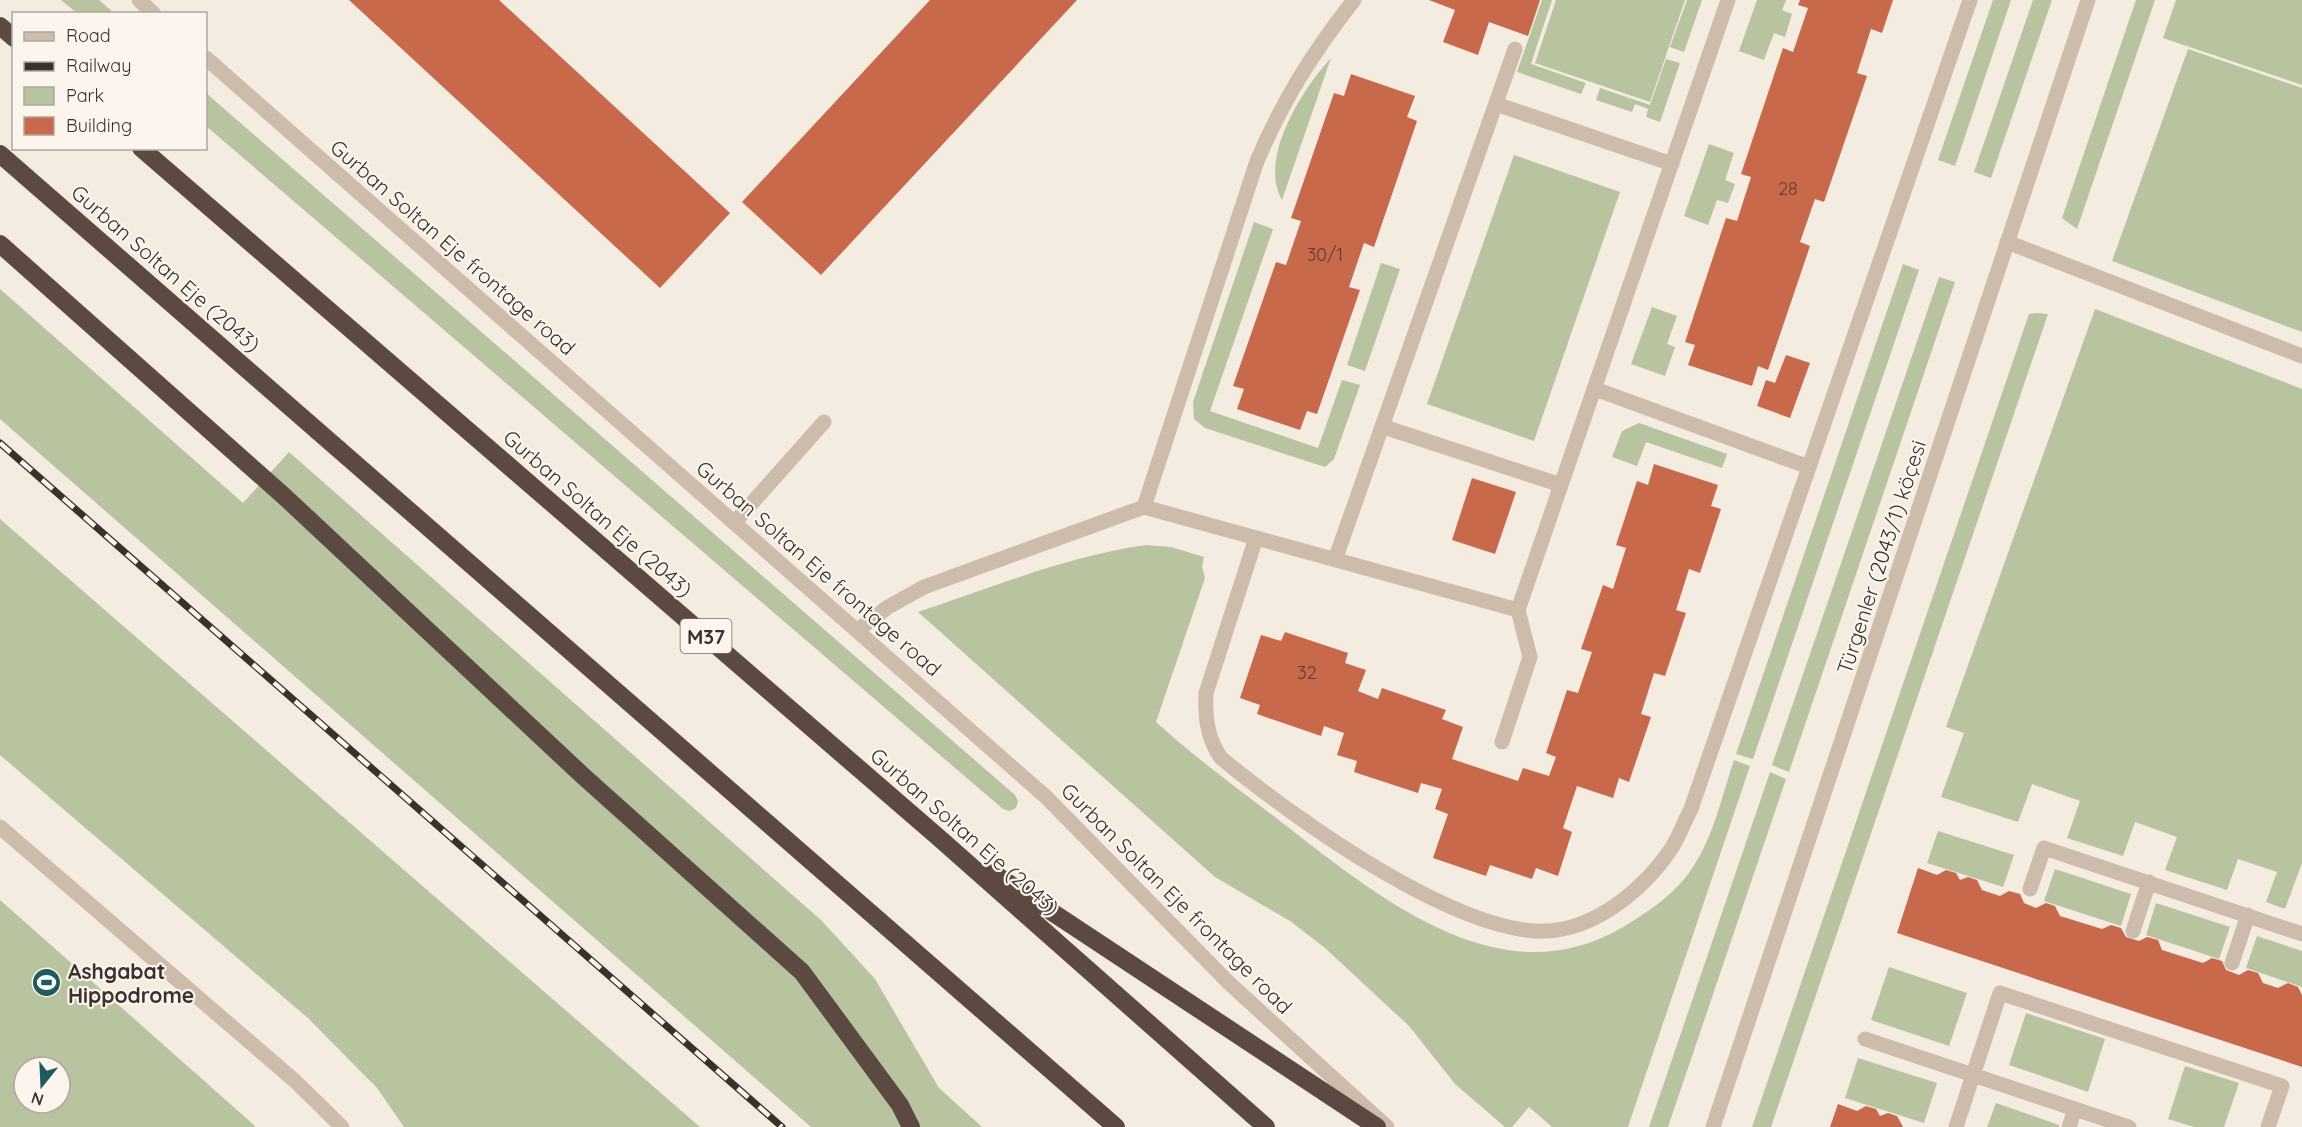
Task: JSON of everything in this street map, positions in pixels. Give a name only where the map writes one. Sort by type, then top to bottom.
[{"type":"highway","points":[[0,26],[12,36]]},
{"type":"highway","name":"Gurban Soltan Eje (2043)","points":[[143,150],[938,837],[1266,1127]]},
{"type":"highway","name":"Gurban Soltan Eje (2043)","points":[[0,154],[1116,1127]]},
{"type":"highway","points":[[0,244],[286,498],[582,775],[802,972],[900,1105],[911,1127]]},
{"type":"highway","points":[[938,837],[1377,1127]]},
{"type":"street","points":[[139,0],[152,12]]},
{"type":"street","points":[[1144,507],[1257,161],[1278,112],[1316,47],[1354,0]]},
{"type":"street","points":[[1503,742],[1530,657],[1518,610],[1728,0]]},
{"type":"street","points":[[1256,538],[1206,693],[1205,715],[1212,745],[1221,758],[1333,840],[1394,878],[1469,916],[1502,926],[1563,930],[1616,904],[1646,880],[1671,848],[1691,809],[1970,0]]},
{"type":"street","name":"Türgenler (2043/1) köçesi","points":[[1713,1127],[2088,0]]},
{"type":"street","points":[[1335,560],[1384,427],[1515,48]]},
{"type":"street","name":"Gurban Soltan Eje frontage road","points":[[207,59],[1046,797],[1229,983],[1387,1127]]},
{"type":"street","points":[[1496,104],[1672,164]]},
{"type":"street","points":[[2007,242],[2302,356]]},
{"type":"street","points":[[1595,389],[1809,467]]},
{"type":"street","points":[[735,522],[824,422]]},
{"type":"street","points":[[1384,427],[1561,485]]},
{"type":"street","points":[[858,630],[888,607],[924,586],[1144,507],[1518,610]]},
{"type":"street","points":[[0,827],[295,1082],[342,1127]]},
{"type":"street","points":[[2030,889],[2044,848],[2302,934]]},
{"type":"street","points":[[2133,931],[2150,882]]},
{"type":"street","points":[[2232,963],[2248,915]]},
{"type":"street","points":[[1956,1127],[2000,993],[2282,1086],[2268,1127]]},
{"type":"street","points":[[1865,1039],[2129,1127]]},
{"type":"street","points":[[2069,1127],[2075,1109]]},
{"type":"green space","points":[[61,0],[99,0],[113,12],[76,12]]},
{"type":"green space","points":[[1542,0],[1552,0],[1531,64],[1586,83],[1581,94],[1517,72]]},
{"type":"green space","points":[[1556,0],[1685,0],[1650,102],[1535,63]]},
{"type":"green space","points":[[1687,0],[1702,0],[1684,52],[1670,47]]},
{"type":"green space","points":[[1757,0],[1786,0],[1782,10],[1792,14],[1785,37],[1774,33],[1764,60],[1739,51]]},
{"type":"green space","points":[[1993,0],[2011,0],[1955,166],[1938,160]]},
{"type":"green space","points":[[2033,0],[2052,0],[1991,178],[1974,172]]},
{"type":"green space","points":[[2136,0],[2155,0],[2077,229],[2062,218]]},
{"type":"green space","points":[[2176,0],[2302,0],[2302,85],[2163,38]]},
{"type":"green space","points":[[2188,49],[2302,88],[2302,332],[2112,261]]},
{"type":"green space","points":[[1331,58],[1282,200],[1276,183],[1275,165],[1279,145],[1296,106]]},
{"type":"green space","points":[[1666,59],[1680,63],[1660,122],[1646,117],[1648,109],[1635,104],[1632,112],[1596,100],[1600,88],[1650,105]]},
{"type":"green space","points":[[207,94],[1015,795],[1018,801],[1016,808],[1010,811],[1003,809],[207,127]]},
{"type":"green space","points":[[1709,144],[1734,153],[1725,180],[1735,184],[1728,203],[1717,200],[1708,225],[1684,216]]},
{"type":"green space","points":[[1514,155],[1620,192],[1534,441],[1427,404]]},
{"type":"green space","points":[[1254,222],[1273,229],[1210,411],[1318,448],[1342,380],[1360,385],[1334,459],[1325,467],[1205,428],[1194,419],[1193,402]]},
{"type":"green space","points":[[1381,263],[1400,269],[1365,371],[1347,365]]},
{"type":"green space","points":[[1903,264],[1919,270],[1753,759],[1736,754]]},
{"type":"green space","points":[[1939,277],[1955,282],[1789,772],[1772,765]]},
{"type":"green space","points":[[0,289],[243,503],[289,452],[822,921],[875,979],[939,1088],[982,1127],[811,1127],[0,419]]},
{"type":"green space","points":[[1652,307],[1677,316],[1667,344],[1675,347],[1665,376],[1631,364]]},
{"type":"green space","points":[[2095,309],[2302,389],[2302,863],[2285,909],[2266,902],[2277,872],[2238,859],[2227,890],[2165,870],[2177,837],[2135,822],[2123,856],[2067,838],[2080,801],[2032,784],[2018,822],[1941,797],[1964,733],[1946,727]]},
{"type":"green space","points":[[2029,314],[2048,314],[1771,1127],[1752,1127]]},
{"type":"green space","points":[[1639,423],[1727,454],[1722,468],[1646,442],[1637,466],[1612,457],[1622,431]]},
{"type":"green space","points":[[0,519],[700,1127],[404,1127],[377,1088],[309,1019],[0,755]]},
{"type":"green space","points":[[1146,545],[1171,547],[1204,557],[1202,567],[1205,578],[1156,722],[1217,773],[1356,879],[1398,906],[1441,929],[1485,945],[1530,952],[1577,947],[1623,927],[1657,905],[1686,877],[1709,836],[1734,760],[1750,766],[1628,1127],[1552,1127],[1529,1107],[1512,1127],[1505,1127],[1455,1084],[1409,1026],[1325,948],[1290,921],[1215,877],[918,612],[1059,564]]},
{"type":"green space","points":[[1770,772],[1786,779],[1668,1127],[1649,1127]]},
{"type":"green space","points":[[1938,831],[2014,855],[2003,887],[1927,863]]},
{"type":"green space","points":[[2055,869],[2131,894],[2121,926],[2044,901]]},
{"type":"green space","name":"Ashgabat Hippodrome","points":[[0,900],[254,1125],[255,1127],[0,1127]]},
{"type":"green space","points":[[2156,903],[2230,927],[2219,959],[2146,935]]},
{"type":"green space","points":[[2257,936],[2302,951],[2302,987],[2246,968]]},
{"type":"green space","points":[[1889,967],[1967,993],[1949,1046],[1871,1020]]},
{"type":"green space","points":[[2026,1013],[2105,1039],[2088,1092],[2009,1065]]},
{"type":"green space","points":[[1858,1058],[1937,1083],[1924,1123],[1845,1098]]},
{"type":"green space","points":[[2185,1066],[2239,1083],[2224,1127],[2194,1127],[2168,1119]]},
{"type":"green space","points":[[1996,1103],[2059,1125],[2059,1127],[1987,1127]]},
{"type":"building","points":[[349,0],[499,0],[730,213],[660,288]]},
{"type":"building","points":[[930,0],[1077,0],[821,275],[742,202]]},
{"type":"building","points":[[1429,0],[1540,0],[1528,36],[1489,22],[1478,55],[1443,42],[1455,10]]},
{"type":"building","points":[[1800,0],[1893,0],[1882,33],[1871,29],[1857,73],[1867,76],[1824,202],[1815,199],[1800,242],[1810,246],[1768,370],[1758,366],[1752,386],[1688,365],[1695,345],[1685,342],[1726,218],[1737,221],[1751,177],[1741,174],[1783,48],[1793,52],[1808,8],[1798,5]]},
{"type":"building","points":[[1351,74],[1415,96],[1407,117],[1417,121],[1374,247],[1364,243],[1349,287],[1360,290],[1317,414],[1307,411],[1300,430],[1237,409],[1244,389],[1233,386],[1276,262],[1286,265],[1301,221],[1291,218],[1334,93],[1344,96]]},
{"type":"building","points":[[1786,355],[1810,363],[1790,418],[1757,406],[1766,380],[1775,383]]},
{"type":"building","points":[[1654,464],[1718,485],[1711,506],[1721,509],[1700,573],[1689,569],[1676,610],[1686,613],[1665,676],[1654,673],[1641,714],[1651,717],[1629,782],[1619,778],[1613,798],[1577,786],[1563,828],[1572,832],[1558,876],[1536,868],[1532,879],[1490,865],[1486,876],[1433,858],[1448,814],[1435,809],[1442,789],[1421,783],[1418,793],[1354,772],[1357,761],[1337,755],[1344,733],[1324,726],[1321,736],[1257,714],[1260,705],[1240,698],[1261,635],[1281,641],[1285,632],[1348,653],[1345,663],[1366,670],[1358,691],[1378,699],[1382,688],[1446,710],[1442,719],[1463,727],[1452,759],[1518,781],[1523,768],[1549,776],[1556,757],[1546,753],[1567,690],[1578,693],[1592,652],[1581,649],[1603,585],[1613,589],[1626,548],[1616,545],[1637,481],[1648,485]]},
{"type":"building","points":[[1472,478],[1516,492],[1495,554],[1452,540]]},
{"type":"building","points":[[1918,868],[1937,875],[1946,870],[1956,873],[1960,880],[1968,877],[1977,880],[1982,890],[2000,896],[2009,891],[2020,894],[2024,903],[2036,908],[2046,903],[2055,906],[2060,916],[2102,929],[2111,925],[2121,928],[2126,937],[2139,941],[2147,937],[2158,940],[2162,950],[2203,963],[2212,958],[2222,961],[2226,970],[2239,975],[2248,970],[2258,973],[2263,983],[2278,988],[2288,983],[2298,987],[2302,995],[2302,1067],[1897,933]]},
{"type":"building","points":[[1838,1104],[1857,1111],[1866,1106],[1876,1109],[1880,1116],[1888,1113],[1897,1116],[1903,1127],[1830,1127]]},
{"type":"railway","points":[[0,443],[782,1127]]},
{"type":"place","name":"Ashgabat Hippodrome","points":[[47,983]]}]
